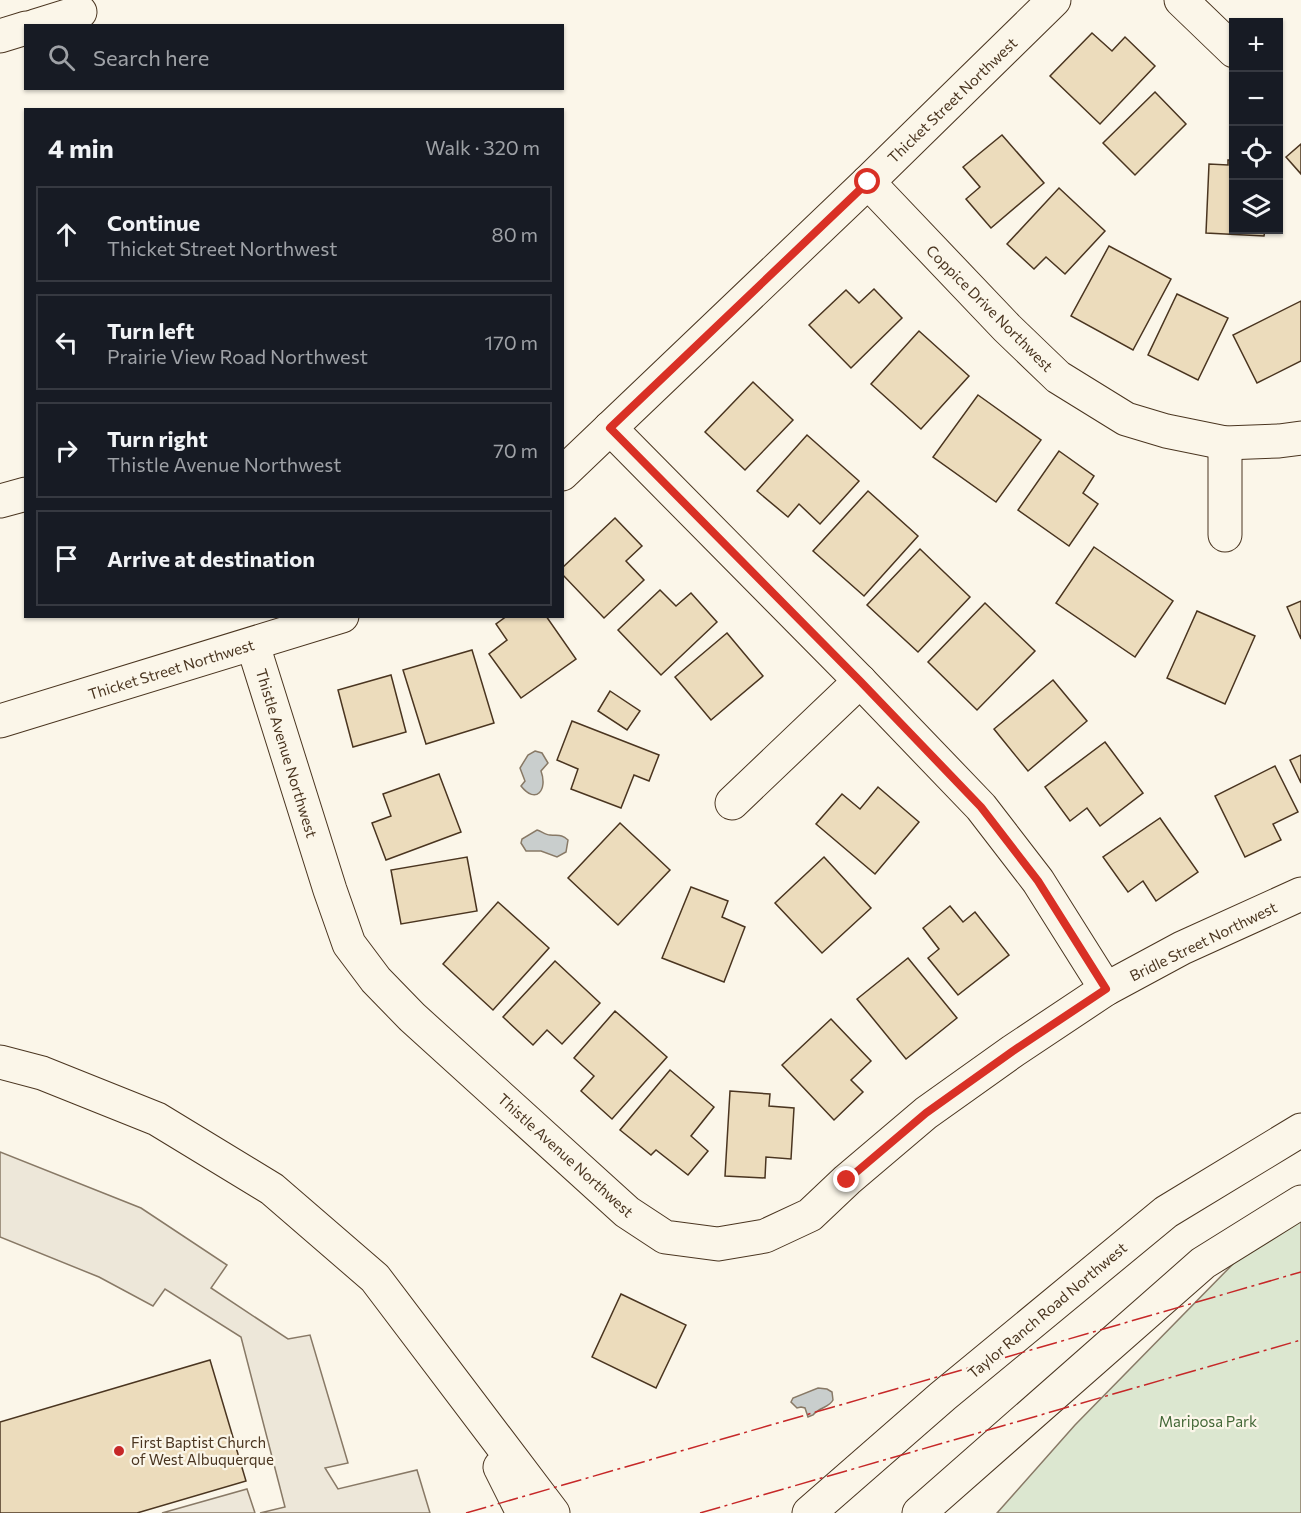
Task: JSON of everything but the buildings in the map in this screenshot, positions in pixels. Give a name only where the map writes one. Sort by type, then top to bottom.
[{"type":"street","name":"Thicket Street Northwest","points":[[564,472],[868,182],[1054,0]]},
{"type":"street","points":[[1181,0],[1229,47]]},
{"type":"street","points":[[41,24],[80,12]]},
{"type":"street","points":[[0,36],[24,29]]},
{"type":"street","name":"Coppice Drive Northwest","points":[[868,182],[1007,328],[1058,376],[1126,419],[1166,431],[1225,443],[1301,438]]},
{"type":"street","points":[[610,428],[981,807],[1038,881],[1106,989]]},
{"type":"street","points":[[1225,443],[1225,535]]},
{"type":"street","points":[[0,501],[24,495]]},
{"type":"street","name":"Thicket Street Northwest","points":[[0,721],[336,618]]},
{"type":"street","name":"Thistle Avenue Northwest","points":[[253,645],[349,944],[376,980],[412,1017],[627,1212],[666,1237],[718,1244],[765,1236],[810,1215],[847,1180],[926,1113],[1106,989]]},
{"type":"street","points":[[732,803],[860,681]]},
{"type":"street","name":"Bridle Street Northwest","points":[[1106,989],[1182,948],[1301,894]]},
{"type":"street","points":[[0,1062],[42,1073],[157,1119],[272,1189],[375,1278],[553,1513]]},
{"type":"street","name":"Taylor Ranch Road Northwest","points":[[809,1513],[943,1396],[1166,1212],[1301,1130]]},
{"type":"street","points":[[924,1510],[1203,1263],[1301,1202]]},
{"type":"street","points":[[467,1401],[523,1513]]},
{"type":"green space","name":"Mariposa Park","points":[[1301,1205],[1301,1513],[997,1513],[1075,1425],[1283,1213]]},
{"type":"shaded area","points":[[535,751],[542,753],[548,763],[541,771],[542,789],[536,795],[526,792],[521,786],[525,781],[520,768],[528,755]]},
{"type":"shaded area","points":[[537,830],[548,835],[566,838],[568,840],[566,852],[557,857],[541,851],[526,851],[521,843],[522,839]]},
{"type":"shaded area","points":[[0,1152],[141,1208],[227,1265],[211,1288],[288,1339],[310,1335],[348,1463],[325,1468],[338,1489],[417,1470],[430,1513],[260,1513],[285,1507],[241,1337],[165,1289],[153,1306],[99,1277],[0,1237]]},
{"type":"shaded area","points":[[818,1388],[832,1392],[833,1400],[829,1405],[808,1417],[805,1408],[797,1408],[791,1402],[793,1398]]},
{"type":"shaded area","points":[[247,1489],[255,1513],[162,1513]]},
{"type":"power","points":[[466,1513],[1301,1272]]},
{"type":"power","points":[[700,1513],[1301,1340]]},
{"type":"place","name":"First Baptist Church of West Albuquerque","points":[[119,1451]]},
{"type":"route","points":[[847,1180],[926,1113],[1106,989],[1038,881],[981,807],[610,428],[868,182]]}]
